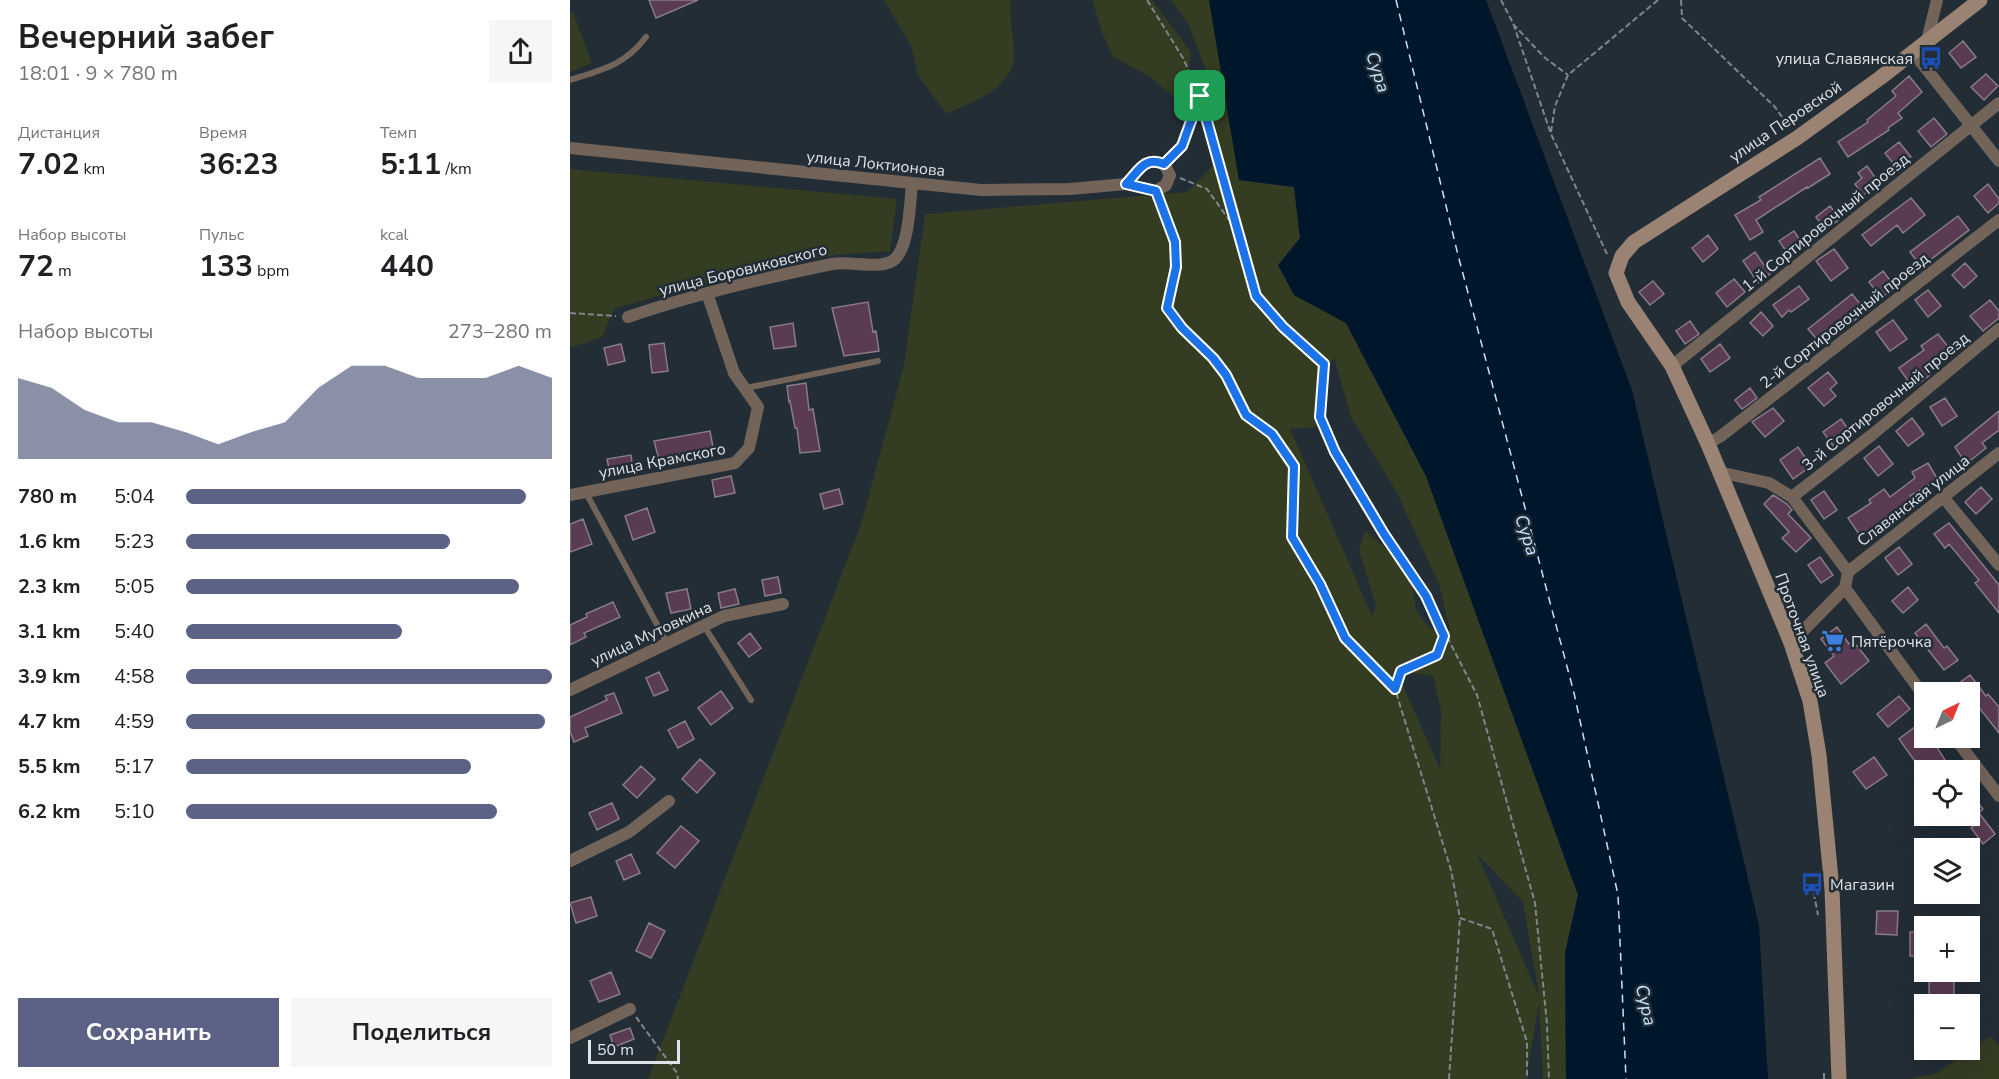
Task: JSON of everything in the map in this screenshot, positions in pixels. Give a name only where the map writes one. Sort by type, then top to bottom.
[{"type":"main road","name":"улица Перовской","points":[[1616,273],[1622,256],[1634,242],[1797,138],[1980,0]]},
{"type":"main road","name":"Проточная улица","points":[[1616,273],[1628,302],[1672,366],[1708,444],[1791,643],[1810,701],[1820,765],[1832,890],[1839,1079]]},
{"type":"street","points":[[1927,41],[1937,0]]},
{"type":"street","points":[[1913,52],[1999,161]]},
{"type":"street","name":"1-й Сортировочный проезд","points":[[1672,366],[1999,104]]},
{"type":"street","name":"улица Локтионова","points":[[570,148],[981,190],[1070,189],[1126,184],[1156,191]]},
{"type":"street","points":[[1126,184],[1146,162],[1155,160],[1168,171],[1166,185],[1156,191]]},
{"type":"street","name":"улица Боровиковского","points":[[628,317],[671,302],[836,263],[884,264],[893,261],[901,252],[905,238],[912,184]]},
{"type":"street","name":"2-й Сортировочный проезд","points":[[1708,444],[1999,220]]},
{"type":"street","points":[[707,293],[734,373],[745,388]]},
{"type":"street","name":"3-й Сортировочный проезд","points":[[1792,497],[1873,434],[1999,329]]},
{"type":"street","name":"улица Крамского","points":[[570,495],[735,463],[749,448],[758,407],[745,388]]},
{"type":"street","name":"Славянская улица","points":[[1848,572],[1999,453]]},
{"type":"street","points":[[1719,472],[1769,483],[1792,497],[1848,572],[1845,588],[1791,643]]},
{"type":"street","points":[[1944,498],[1999,565]]},
{"type":"street","points":[[1845,588],[1914,682]]},
{"type":"street","name":"улица Мутовкина","points":[[570,690],[724,616],[783,604]]},
{"type":"street","points":[[1963,748],[1999,796]]},
{"type":"street","points":[[570,861],[629,832],[669,801]]},
{"type":"street","points":[[570,1038],[630,1009]]},
{"type":"lane","points":[[570,80],[607,69],[624,60],[646,37]]},
{"type":"lane","points":[[745,388],[878,361]]},
{"type":"lane","points":[[585,491],[668,643]]},
{"type":"lane","points":[[704,626],[751,700]]},
{"type":"path","points":[[1147,0],[1183,58],[1200,96],[1256,296],[1283,327],[1324,364],[1320,417],[1335,452],[1384,534],[1426,596],[1477,695],[1535,903],[1549,1079]]},
{"type":"path","points":[[1501,0],[1513,23],[1551,134],[1616,273]]},
{"type":"path","points":[[1551,134],[1555,106],[1568,75],[1658,0]]},
{"type":"path","points":[[1681,0],[1682,18],[1775,107],[1797,138]]},
{"type":"path","points":[[1513,23],[1544,57],[1568,75]]},
{"type":"path","points":[[1200,96],[1182,146],[1168,171],[1207,189],[1239,234]]},
{"type":"path","points":[[1156,191],[1175,242],[1176,267],[1167,308],[1182,328],[1213,358],[1226,375],[1246,415],[1272,434],[1294,466],[1292,537],[1320,584],[1345,638],[1395,689],[1451,870],[1460,918],[1449,1079]]},
{"type":"path","points":[[570,313],[628,317]]},
{"type":"path","points":[[1395,689],[1401,671],[1437,655],[1444,636],[1426,596]]},
{"type":"path","points":[[1460,918],[1492,929],[1527,1042],[1527,1079]]},
{"type":"path","points":[[630,1009],[677,1073],[678,1079]]},
{"type":"green space","points":[[884,0],[1011,0],[1014,52],[1013,65],[1008,75],[991,92],[946,114],[918,75],[911,46]]},
{"type":"green space","points":[[1092,0],[1152,0],[1191,52],[1185,94],[1173,96],[1149,76],[1113,57]]},
{"type":"green space","points":[[1171,0],[1209,0],[1239,180],[1294,187],[1300,238],[1294,295],[1346,323],[1426,476],[1578,895],[1565,953],[1566,1079],[1543,1079],[1539,1002],[1526,1079],[648,1079],[861,524],[904,365],[925,214],[1187,192],[1212,167],[1212,87],[1189,25]],"holes":[[[1334,357],[1351,417],[1397,493],[1439,584],[1450,630],[1430,629],[1416,610],[1410,568],[1365,531],[1359,550],[1376,606],[1372,616],[1290,429],[1316,427],[1320,386]],[[1396,670],[1433,676],[1441,709],[1440,769]],[[1477,854],[1523,902],[1538,994]]]},
{"type":"green space","points":[[570,13],[573,13],[592,63],[570,72]]},
{"type":"green space","points":[[570,169],[897,199],[890,251],[835,255],[688,287],[614,309],[602,337],[570,348]]},
{"type":"green space","points":[[1990,1036],[1999,1045],[1999,1079],[1908,1079],[1937,1073],[1956,1060],[1980,1060],[1980,1043]]},
{"type":"water","name":"Сура","points":[[1209,0],[1486,0],[1632,390],[1759,925],[1768,1079],[1566,1079],[1565,953],[1578,895],[1426,476],[1346,323],[1294,295],[1278,265],[1300,238],[1294,187],[1239,180]]},
{"type":"building","points":[[649,0],[698,0],[656,18]]},
{"type":"building","points":[[1963,41],[1976,57],[1961,68],[1949,53]]},
{"type":"building","points":[[1986,74],[1998,86],[1984,100],[1971,87]]},
{"type":"building","points":[[1909,76],[1922,92],[1898,113],[1902,118],[1888,128],[1889,130],[1848,157],[1838,142],[1868,122],[1867,120],[1896,96],[1892,91]]},
{"type":"building","points":[[1934,118],[1947,134],[1931,147],[1918,131]]},
{"type":"building","points":[[1899,142],[1911,157],[1897,168],[1885,153]]},
{"type":"building","points":[[1820,158],[1830,174],[1756,220],[1763,232],[1750,240],[1735,215],[1761,200],[1759,197]]},
{"type":"building","points":[[1867,166],[1879,183],[1863,195],[1855,184],[1862,178],[1858,173]]},
{"type":"building","points":[[1988,184],[1999,199],[1999,203],[1988,213],[1974,196]]},
{"type":"building","points":[[1911,198],[1925,215],[1903,233],[1897,225],[1871,246],[1862,235]]},
{"type":"building","points":[[1830,206],[1840,219],[1825,230],[1816,217]]},
{"type":"building","points":[[1958,216],[1969,230],[1921,267],[1910,252]]},
{"type":"building","points":[[1794,231],[1803,245],[1788,254],[1779,241]]},
{"type":"building","points":[[1708,235],[1718,249],[1703,262],[1692,248]]},
{"type":"building","points":[[1834,249],[1848,268],[1831,281],[1816,261]]},
{"type":"building","points":[[1755,252],[1770,274],[1758,283],[1743,261]]},
{"type":"building","points":[[1965,263],[1977,276],[1964,288],[1952,275]]},
{"type":"building","points":[[1883,271],[1895,287],[1881,298],[1869,282]]},
{"type":"building","points":[[1734,279],[1745,292],[1727,307],[1716,293]]},
{"type":"building","points":[[1653,281],[1664,294],[1650,305],[1639,292]]},
{"type":"building","points":[[1799,286],[1809,299],[1791,312],[1789,310],[1782,317],[1773,305]]},
{"type":"building","points":[[1928,290],[1941,306],[1928,317],[1915,300]]},
{"type":"building","points":[[1852,294],[1866,311],[1822,345],[1808,329]]},
{"type":"building","points":[[1990,300],[1999,311],[1999,318],[1983,331],[1970,316]]},
{"type":"building","points":[[868,302],[879,351],[844,356],[832,308]]},
{"type":"building","points":[[1761,312],[1773,326],[1763,336],[1750,323]]},
{"type":"building","points":[[1893,320],[1907,339],[1890,351],[1876,332]]},
{"type":"building","points":[[1690,321],[1699,334],[1685,344],[1676,331]]},
{"type":"building","points":[[793,323],[796,346],[774,349],[770,327]]},
{"type":"building","points":[[1938,334],[1953,353],[1927,372],[1930,375],[1913,388],[1899,368],[1924,350],[1921,346]]},
{"type":"building","points":[[664,343],[668,371],[652,373],[649,345]]},
{"type":"building","points":[[621,344],[625,361],[608,365],[604,348]]},
{"type":"building","points":[[1720,344],[1730,358],[1710,372],[1701,359]]},
{"type":"building","points":[[1828,372],[1837,383],[1830,389],[1836,396],[1824,406],[1808,388]]},
{"type":"building","points":[[806,383],[809,410],[813,409],[820,451],[800,453],[797,428],[795,428],[787,386]]},
{"type":"building","points":[[1750,388],[1757,398],[1742,409],[1735,400]]},
{"type":"building","points":[[1945,398],[1957,416],[1942,426],[1930,407]]},
{"type":"building","points":[[1773,408],[1784,421],[1765,437],[1752,422]]},
{"type":"building","points":[[1999,411],[1999,430],[1982,443],[1986,448],[1966,464],[1955,447]]},
{"type":"building","points":[[1912,418],[1924,434],[1908,446],[1896,431]]},
{"type":"building","points":[[1841,419],[1852,435],[1834,447],[1823,432]]},
{"type":"building","points":[[710,431],[713,447],[659,460],[654,441]]},
{"type":"building","points":[[1879,446],[1893,464],[1878,476],[1864,458]]},
{"type":"building","points":[[1798,447],[1811,466],[1793,479],[1780,460]]},
{"type":"building","points":[[631,455],[633,470],[610,473],[607,459]]},
{"type":"building","points":[[1928,463],[1938,480],[1910,496],[1912,498],[1861,537],[1848,518],[1871,503],[1869,500],[1884,489],[1890,497],[1915,478],[1912,472]]},
{"type":"building","points":[[731,476],[735,493],[715,497],[712,480]]},
{"type":"building","points":[[1981,487],[1992,499],[1976,514],[1965,502]]},
{"type":"building","points":[[839,489],[843,504],[824,509],[820,494]]},
{"type":"building","points":[[1824,491],[1837,510],[1824,519],[1811,500]]},
{"type":"building","points":[[1773,495],[1787,504],[1792,510],[1788,514],[1811,538],[1796,552],[1782,538],[1789,532],[1764,504]]},
{"type":"building","points":[[647,508],[655,532],[633,540],[625,516]]},
{"type":"building","points":[[583,519],[592,544],[570,552],[570,524]]},
{"type":"building","points":[[1949,523],[1999,585],[1999,613],[1975,583],[1979,580],[1949,544],[1945,548],[1934,534]]},
{"type":"building","points":[[1899,547],[1912,564],[1898,575],[1885,558]]},
{"type":"building","points":[[1820,557],[1833,575],[1821,583],[1808,565]]},
{"type":"building","points":[[778,577],[781,593],[765,596],[762,580]]},
{"type":"building","points":[[1908,587],[1918,600],[1903,613],[1892,601]]},
{"type":"building","points":[[687,589],[691,609],[671,613],[666,593]]},
{"type":"building","points":[[735,589],[739,604],[721,608],[718,593]]},
{"type":"building","points":[[613,602],[620,617],[584,633],[586,637],[570,645],[570,625],[587,617],[586,614]]},
{"type":"building","points":[[1926,624],[1944,648],[1947,646],[1958,660],[1944,670],[1915,633]]},
{"type":"building","points":[[1837,627],[1849,644],[1853,641],[1869,661],[1841,684],[1825,663],[1834,656],[1821,639]]},
{"type":"building","points":[[750,633],[761,648],[749,657],[738,643]]},
{"type":"building","points":[[659,672],[668,690],[654,696],[646,678]]},
{"type":"building","points":[[1970,675],[1975,682],[1961,682]]},
{"type":"building","points":[[1980,688],[1999,707],[1999,733],[1980,709]]},
{"type":"building","points":[[721,691],[733,708],[711,725],[698,708]]},
{"type":"building","points":[[614,693],[622,713],[585,728],[588,736],[574,742],[570,731],[570,717],[607,700],[605,696]]},
{"type":"building","points":[[1899,696],[1910,709],[1888,727],[1877,714]]},
{"type":"building","points":[[685,721],[694,739],[678,748],[668,730]]},
{"type":"building","points":[[1914,728],[1914,748],[1937,748],[1945,760],[1914,760],[1899,739]]},
{"type":"building","points":[[1874,757],[1887,775],[1866,789],[1853,772]]},
{"type":"building","points":[[700,759],[715,773],[697,793],[682,779]]},
{"type":"building","points":[[641,766],[655,779],[637,798],[623,785]]},
{"type":"building","points":[[612,803],[619,819],[597,830],[589,813]]},
{"type":"building","points":[[1980,814],[1995,834],[1983,844],[1971,828],[1980,826]]},
{"type":"building","points":[[681,826],[699,841],[675,868],[657,853]]},
{"type":"building","points":[[631,854],[640,873],[624,880],[616,861]]},
{"type":"building","points":[[591,897],[597,916],[576,923],[570,903]]},
{"type":"building","points":[[1877,911],[1898,911],[1897,935],[1876,934]]},
{"type":"building","points":[[649,923],[665,931],[651,958],[636,951]]},
{"type":"building","points":[[1910,932],[1914,932],[1914,956],[1910,956]]},
{"type":"building","points":[[611,972],[620,994],[599,1002],[590,981]]},
{"type":"building","points":[[1929,982],[1954,982],[1954,994],[1929,994]]},
{"type":"building","points":[[630,1028],[634,1039],[614,1047],[610,1035]]},
{"type":"ferry route","points":[[1396,0],[1458,255],[1574,693],[1618,895],[1626,1079]]},
{"type":"place","name":"улица Славянская","points":[[1931,58]]},
{"type":"place","name":"Пятёрочка","points":[[1833,641]]},
{"type":"place","name":"Магазин","points":[[1812,884]]},
{"type":"route","points":[[1200,96],[1256,296],[1283,327],[1324,364],[1320,417],[1335,452],[1384,534],[1426,596],[1444,636],[1437,655],[1401,671],[1395,689],[1345,638],[1320,584],[1292,537],[1294,466],[1272,434],[1246,415],[1226,375],[1213,358],[1182,328],[1167,308],[1176,267],[1175,242],[1156,191],[1126,184],[1146,162],[1155,160],[1164,164],[1182,146],[1200,96]]}]
